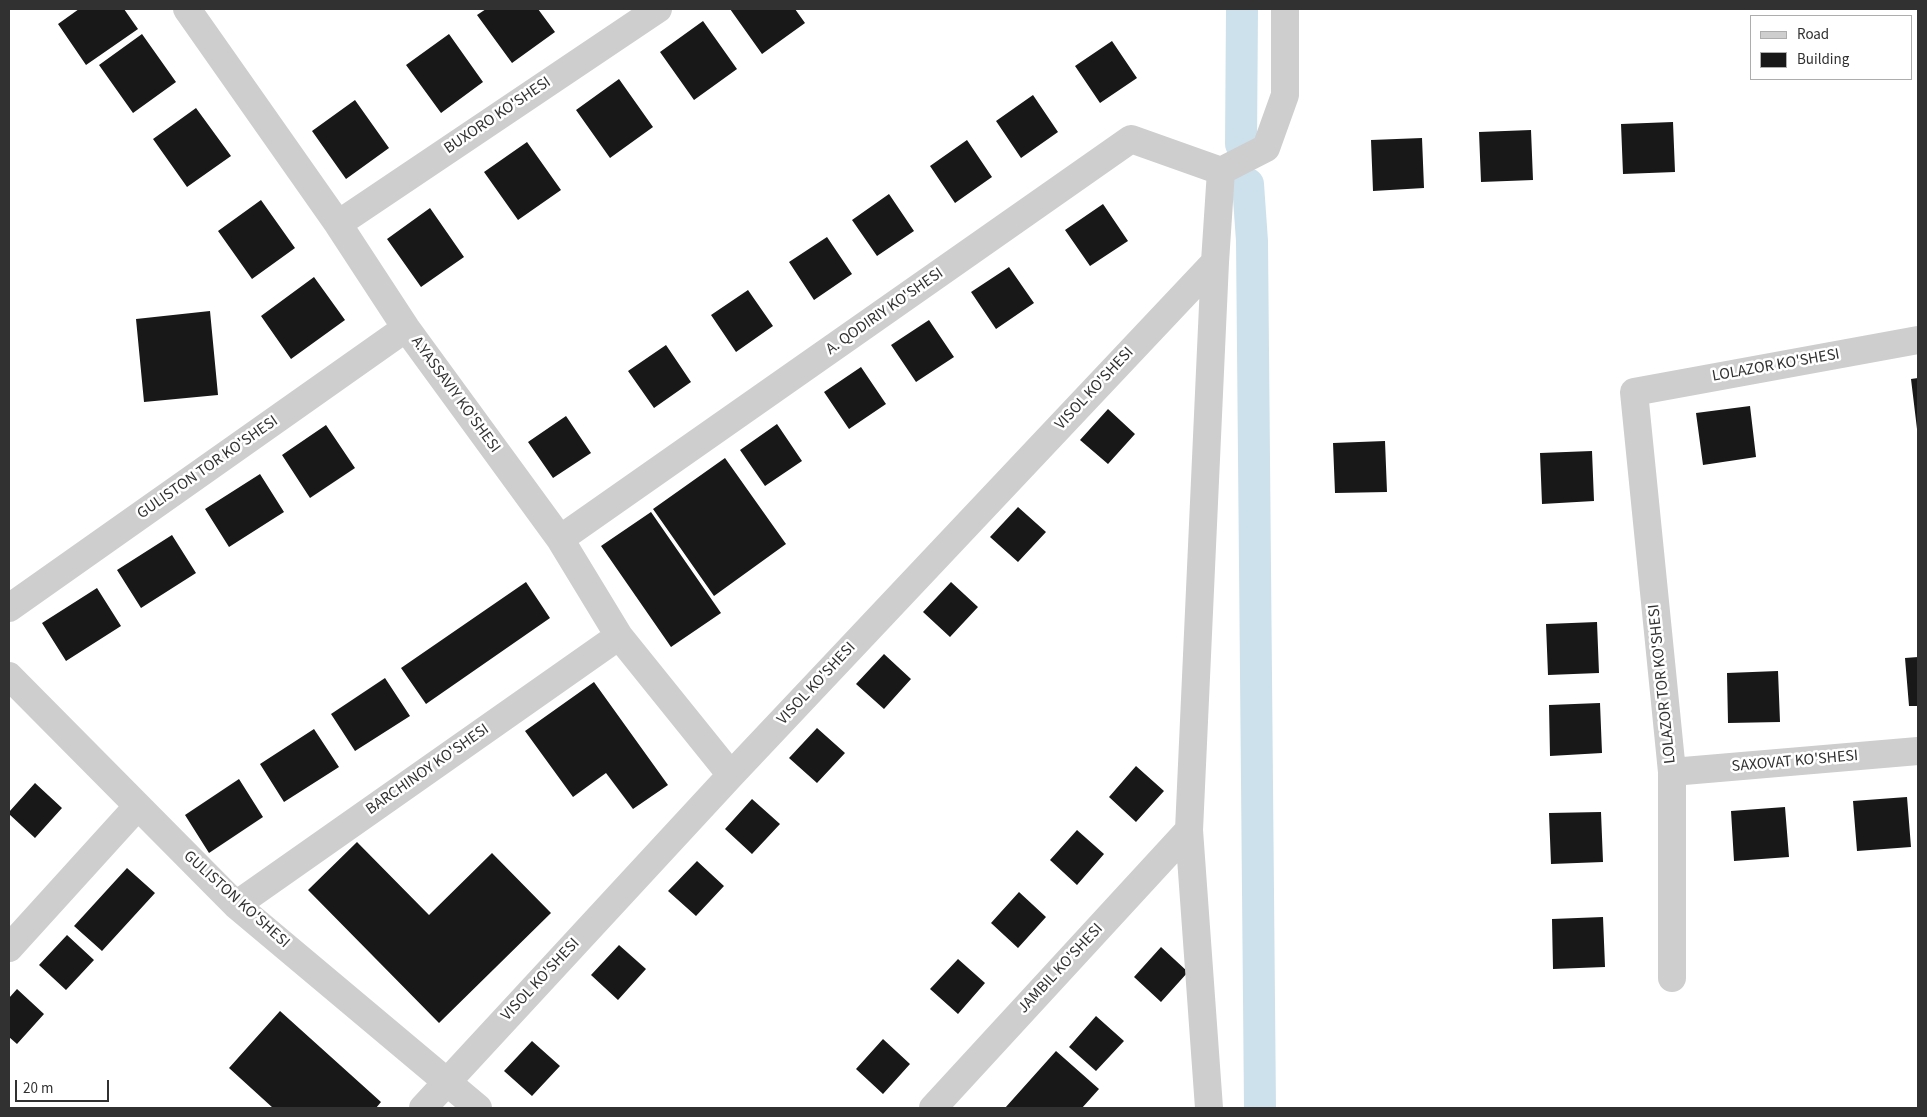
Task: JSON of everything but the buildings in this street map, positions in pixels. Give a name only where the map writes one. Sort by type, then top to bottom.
[{"type":"street","name":"A.YASSAVIY KO'SHESI","points":[[187,9],[338,224],[406,328],[560,539],[620,636],[731,775]]},
{"type":"street","name":"BUXORO KO'SHESI","points":[[338,224],[658,9]]},
{"type":"street","points":[[1210,1108],[1189,830],[1215,262],[1221,171],[1266,148],[1285,95],[1285,9]]},
{"type":"street","name":"A. QODIRIY KO'SHESI","points":[[560,539],[1131,139],[1221,171]]},
{"type":"street","name":"VISOL KO'SHESI","points":[[423,1108],[731,775],[1215,262]]},
{"type":"street","name":"GULISTON TOR KO'SHESI","points":[[9,608],[406,328]]},
{"type":"street","name":"LOLAZOR KO'SHESI","points":[[1634,392],[1918,340]]},
{"type":"street","name":"LOLAZOR TOR KO'SHESI","points":[[1634,392],[1672,772],[1672,978]]},
{"type":"street","name":"BARCHINOY KO'SHESI","points":[[236,905],[620,636]]},
{"type":"street","name":"GULISTON KO'SHESI","points":[[9,676],[236,905],[478,1108]]},
{"type":"street","name":"SAXOVAT KO'SHESI","points":[[1672,772],[1918,752]]},
{"type":"street","points":[[9,948],[137,807]]},
{"type":"street","name":"JAMBIL KO'SHESI","points":[[933,1108],[1189,830]]},
{"type":"waterway","points":[[1241,144],[1242,9]]},
{"type":"waterway","points":[[1248,184],[1252,241],[1260,1108]]}]
